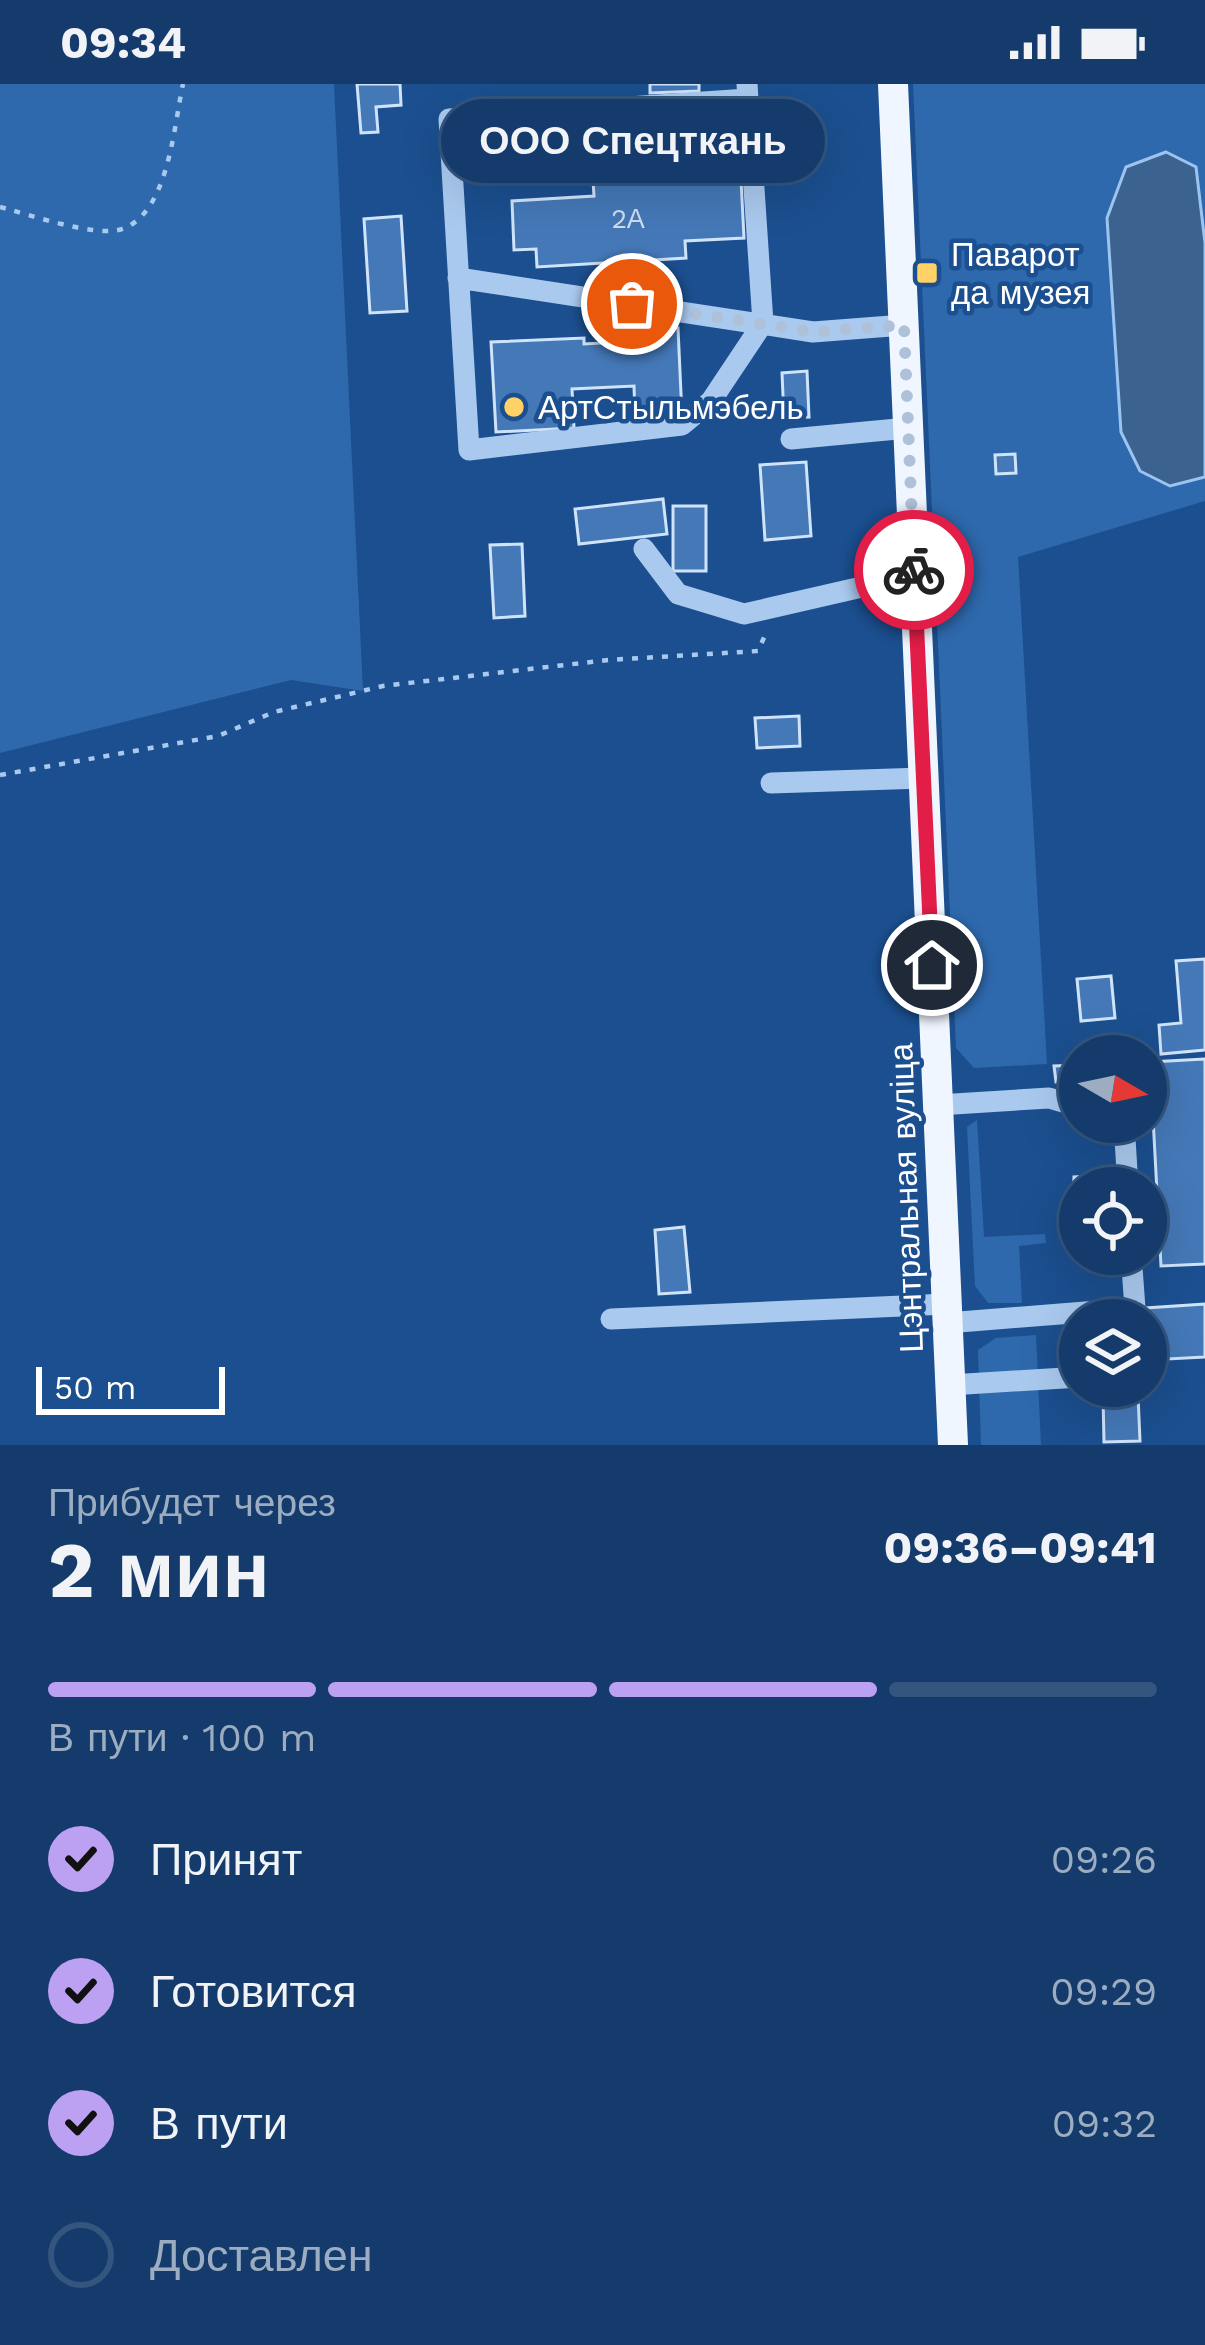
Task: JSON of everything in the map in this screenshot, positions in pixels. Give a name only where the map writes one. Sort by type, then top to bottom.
[{"type":"main road","name":"Цэнтральная вуліца","points":[[893,84],[952,1445]]},
{"type":"lane","points":[[747,91],[764,323],[711,401],[682,425],[469,450],[458,278],[449,118],[747,91]]},
{"type":"lane","points":[[458,278],[813,332],[904,325]]},
{"type":"lane","points":[[791,439],[908,428]]},
{"type":"lane","points":[[644,549],[678,594],[744,614],[914,575]]},
{"type":"lane","points":[[771,783],[923,778]]},
{"type":"lane","points":[[938,1105],[1049,1097],[1059,1100]]},
{"type":"lane","points":[[611,1319],[1135,1309],[1133,1275]]},
{"type":"lane","points":[[950,1385],[1059,1379]]},
{"type":"path","points":[[0,207],[92,229],[122,230],[145,213],[158,189],[183,84]]},
{"type":"path","points":[[0,775],[218,736],[274,712],[383,686],[608,660],[758,651],[778,606]]},
{"type":"shaded area","points":[[0,84],[334,84],[363,691],[291,680],[0,753]]},
{"type":"shaded area","points":[[913,84],[1205,84],[1205,501],[1018,557],[1047,1064],[974,1068],[956,1048]]},
{"type":"shaded area","points":[[1166,152],[1196,167],[1205,243],[1205,477],[1170,486],[1140,471],[1121,432],[1107,218],[1126,167]]},
{"type":"shaded area","points":[[977,1120],[984,1237],[1045,1234],[1046,1243],[1019,1246],[1022,1303],[988,1303],[975,1286],[967,1127]]},
{"type":"shaded area","points":[[1036,1335],[1041,1445],[981,1445],[978,1350],[996,1338]]},
{"type":"building","points":[[357,84],[400,84],[401,105],[376,107],[378,132],[361,133]]},
{"type":"building","points":[[650,84],[699,84],[699,91],[650,93]]},
{"type":"building","points":[[739,141],[744,238],[685,241],[686,258],[537,267],[536,249],[514,250],[512,201],[594,196],[593,181],[697,174],[696,147]]},
{"type":"building","points":[[401,216],[407,311],[370,313],[364,219]]},
{"type":"building","points":[[678,328],[682,416],[635,418],[634,386],[572,389],[574,428],[496,432],[491,342],[584,338],[584,344],[620,342],[619,331]]},
{"type":"building","points":[[807,371],[809,417],[784,418],[782,373]]},
{"type":"building","points":[[1015,454],[1016,473],[996,474],[995,455]]},
{"type":"building","points":[[806,462],[811,536],[765,540],[760,465]]},
{"type":"building","points":[[663,499],[667,534],[579,544],[575,509]]},
{"type":"building","points":[[673,506],[706,506],[706,571],[673,571]]},
{"type":"building","points":[[522,544],[525,616],[494,618],[490,545]]},
{"type":"building","points":[[799,716],[800,746],[757,748],[755,718]]},
{"type":"building","points":[[1205,959],[1205,1050],[1167,1053],[1167,1035],[1160,1035],[1159,1025],[1181,1023],[1176,961]]},
{"type":"building","points":[[1111,976],[1115,1018],[1081,1021],[1077,979]]},
{"type":"building","points":[[1205,1059],[1205,1264],[1167,1266],[1167,1167],[1156,1167],[1154,1143],[1167,1143],[1167,1061]]},
{"type":"building","points":[[684,1227],[690,1292],[659,1294],[655,1230]]},
{"type":"building","points":[[1205,1304],[1205,1357],[1167,1359],[1167,1307]]},
{"type":"building","points":[[1103,1407],[1139,1407],[1140,1441],[1104,1442]]},
{"type":"way so far","points":[[632,304],[813,332],[904,325],[914,570]]},
{"type":"place","name":"Паварот да музея","points":[[927,273]]},
{"type":"place","name":"ООО Спецткань","points":[[632,304]]},
{"type":"place","name":"АртСтыльмэбель","points":[[514,407]]},
{"type":"route","points":[[914,570],[932,965]]}]
